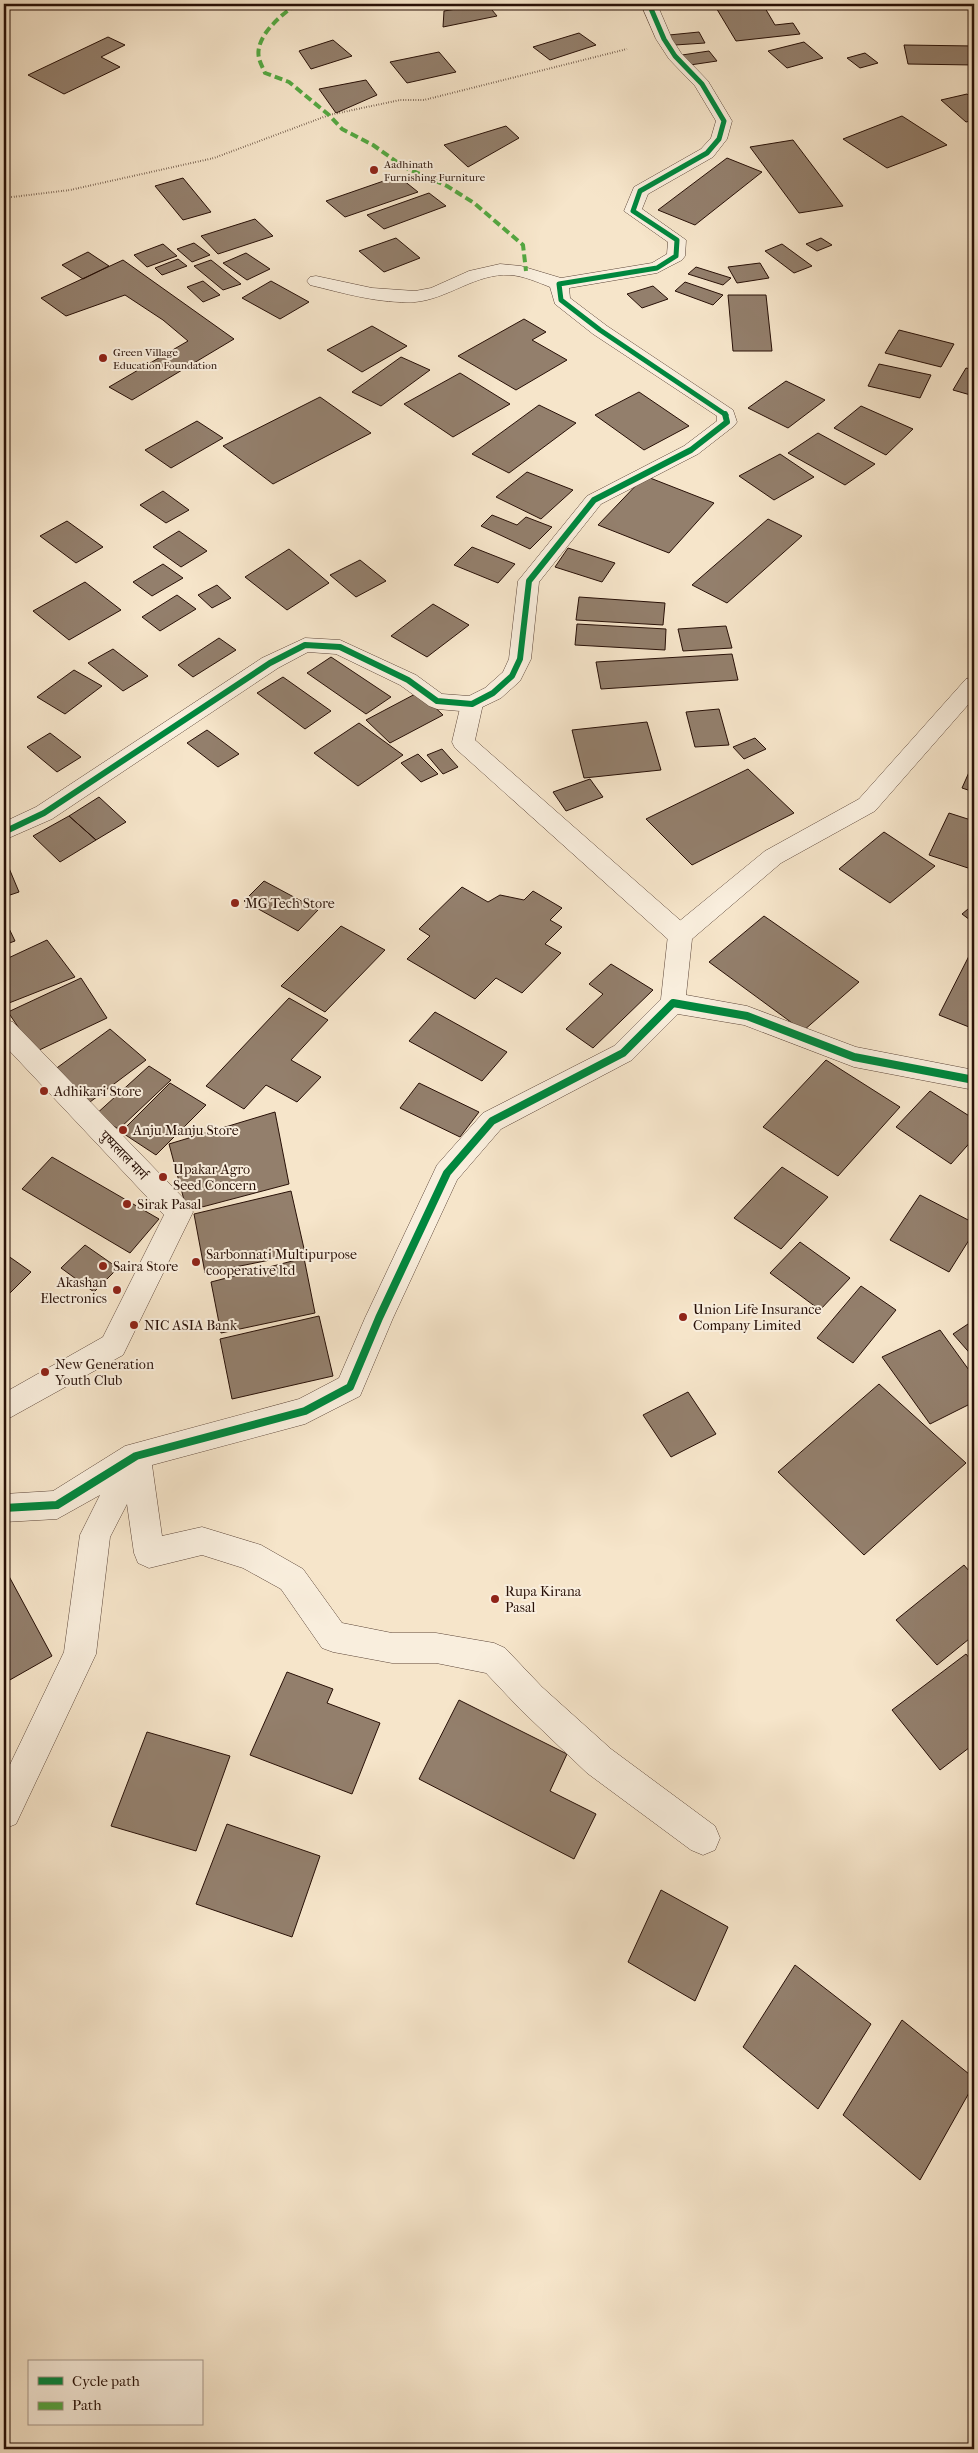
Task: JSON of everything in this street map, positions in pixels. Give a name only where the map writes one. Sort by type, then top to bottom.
[{"type":"street","points":[[316,281],[397,296],[429,294],[484,271],[503,268],[526,271],[559,284],[657,268],[676,256],[677,240],[633,211],[640,191],[707,153],[718,139],[724,121],[702,84],[675,56],[664,39],[649,4]]},
{"type":"street","points":[[4,832],[44,813],[270,663],[305,645],[340,647],[408,680],[437,701],[472,704],[493,693],[512,676],[520,658],[529,581],[594,500],[691,450],[722,428],[727,422],[726,414],[600,330],[561,300],[559,284]]},
{"type":"street","points":[[4,1508],[57,1506],[136,1456],[305,1411],[350,1388],[378,1318],[447,1173],[492,1121],[623,1053],[673,1003],[680,935],[773,857],[867,805],[974,684]]},
{"type":"street","points":[[472,704],[463,742],[680,935]]},
{"type":"street","points":[[673,1003],[747,1016],[854,1057],[974,1080]]},
{"type":"street","name":"पुष्पलाल मार्ग","points":[[4,1029],[179,1212],[113,1346],[4,1408]]},
{"type":"street","points":[[4,1812],[80,1654],[95,1535],[136,1456]]},
{"type":"street","points":[[136,1456],[149,1553],[202,1541],[250,1555],[292,1579],[333,1637],[392,1648],[436,1648],[494,1660],[599,1761],[703,1838]]},
{"type":"path","points":[[4,198],[70,190],[214,158],[329,115],[400,100],[424,100],[664,39]]},
{"type":"building","points":[[487,4],[497,16],[443,27],[444,11]]},
{"type":"building","points":[[781,4],[782,6],[765,8],[775,25],[793,23],[800,34],[736,41],[715,6]]},
{"type":"building","points":[[699,32],[705,43],[675,45],[669,35]]},
{"type":"building","points":[[579,33],[596,45],[550,60],[533,47]]},
{"type":"building","points":[[108,37],[125,45],[101,57],[120,67],[64,94],[28,75]]},
{"type":"building","points":[[333,40],[352,56],[311,69],[299,51]]},
{"type":"building","points":[[804,42],[823,58],[787,68],[768,51]]},
{"type":"building","points":[[904,45],[974,46],[974,65],[908,64]]},
{"type":"building","points":[[709,51],[717,61],[690,65],[682,55]]},
{"type":"building","points":[[439,52],[456,72],[407,83],[390,62]]},
{"type":"building","points":[[865,53],[878,63],[860,68],[847,58]]},
{"type":"building","points":[[366,80],[377,95],[336,113],[319,89]]},
{"type":"building","points":[[967,94],[974,100],[974,120],[966,122],[941,100]]},
{"type":"building","points":[[902,116],[947,145],[887,168],[843,139]]},
{"type":"building","points":[[506,126],[519,138],[468,167],[444,145]]},
{"type":"building","points":[[793,140],[843,206],[799,213],[750,147]]},
{"type":"building","points":[[727,158],[762,172],[695,225],[658,210]]},
{"type":"building","points":[[398,176],[418,192],[345,217],[326,201]]},
{"type":"building","points":[[183,178],[211,212],[183,220],[155,186]]},
{"type":"building","points":[[429,193],[446,206],[384,229],[367,215]]},
{"type":"building","points":[[255,219],[273,236],[218,254],[201,236]]},
{"type":"building","points":[[396,238],[420,258],[384,272],[359,251]]},
{"type":"building","points":[[821,238],[832,245],[817,251],[806,244]]},
{"type":"building","points":[[194,243],[210,255],[192,262],[177,249]]},
{"type":"building","points":[[163,244],[177,256],[147,267],[134,255]]},
{"type":"building","points":[[782,244],[812,266],[794,273],[765,251]]},
{"type":"building","points":[[88,252],[109,266],[83,279],[62,265]]},
{"type":"building","points":[[246,253],[270,269],[247,280],[223,263]]},
{"type":"building","points":[[178,259],[187,266],[162,275],[155,268]]},
{"type":"building","points":[[123,260],[234,339],[132,400],[109,387],[188,341],[163,320],[125,295],[66,316],[41,298]]},
{"type":"building","points":[[211,260],[241,284],[223,290],[194,266]]},
{"type":"building","points":[[760,263],[769,278],[737,283],[728,267]]},
{"type":"building","points":[[696,267],[731,278],[723,285],[688,274]]},
{"type":"building","points":[[203,281],[220,295],[203,302],[187,287]]},
{"type":"building","points":[[271,281],[309,302],[280,319],[242,298]]},
{"type":"building","points":[[685,282],[723,295],[713,305],[675,291]]},
{"type":"building","points":[[653,286],[668,299],[642,308],[627,294]]},
{"type":"building","points":[[728,295],[766,295],[772,351],[733,351]]},
{"type":"building","points":[[524,319],[546,332],[532,340],[567,360],[516,390],[458,356]]},
{"type":"building","points":[[372,326],[407,346],[362,372],[327,350]]},
{"type":"building","points":[[899,330],[954,344],[941,367],[885,353]]},
{"type":"building","points":[[401,357],[430,370],[381,406],[352,392]]},
{"type":"building","points":[[879,364],[931,375],[920,398],[868,386]]},
{"type":"building","points":[[966,368],[974,370],[974,396],[953,390]]},
{"type":"building","points":[[460,373],[510,404],[453,437],[404,404]]},
{"type":"building","points":[[786,381],[825,400],[788,428],[748,408]]},
{"type":"building","points":[[639,392],[689,426],[644,450],[595,415]]},
{"type":"building","points":[[320,397],[371,433],[273,484],[223,446]]},
{"type":"building","points":[[539,405],[576,423],[509,473],[472,454]]},
{"type":"building","points":[[861,406],[913,429],[886,455],[834,428]]},
{"type":"building","points":[[197,421],[223,438],[171,468],[145,450]]},
{"type":"building","points":[[818,433],[875,464],[845,485],[788,453]]},
{"type":"building","points":[[780,454],[814,477],[774,500],[739,476]]},
{"type":"building","points":[[527,472],[573,490],[541,519],[496,497]]},
{"type":"building","points":[[645,476],[714,503],[669,553],[598,525]]},
{"type":"building","points":[[163,491],[189,510],[166,523],[140,505]]},
{"type":"building","points":[[492,515],[517,525],[526,517],[552,527],[530,549],[481,526]]},
{"type":"building","points":[[768,519],[802,536],[727,603],[692,585]]},
{"type":"building","points":[[67,521],[103,547],[76,563],[40,536]]},
{"type":"building","points":[[179,531],[207,551],[181,567],[153,547]]},
{"type":"building","points":[[472,547],[515,564],[498,583],[454,565]]},
{"type":"building","points":[[568,548],[615,563],[602,582],[555,567]]},
{"type":"building","points":[[289,549],[329,583],[287,610],[245,577]]},
{"type":"building","points":[[360,560],[386,581],[356,597],[330,575]]},
{"type":"building","points":[[163,564],[183,578],[152,596],[133,582]]},
{"type":"building","points":[[85,582],[121,610],[69,640],[33,611]]},
{"type":"building","points":[[217,585],[231,598],[212,608],[198,595]]},
{"type":"building","points":[[177,595],[196,609],[160,631],[142,617]]},
{"type":"building","points":[[579,597],[665,603],[663,625],[576,620]]},
{"type":"building","points":[[433,604],[469,625],[427,657],[391,636]]},
{"type":"building","points":[[577,624],[666,629],[665,650],[575,645]]},
{"type":"building","points":[[726,626],[732,648],[683,651],[678,629]]},
{"type":"building","points":[[219,638],[236,650],[193,677],[178,665]]},
{"type":"building","points":[[113,649],[148,676],[123,691],[88,663]]},
{"type":"building","points":[[732,654],[738,680],[601,689],[596,662]]},
{"type":"building","points":[[331,657],[391,697],[366,714],[307,673]]},
{"type":"building","points":[[74,670],[102,686],[65,714],[37,697]]},
{"type":"building","points":[[283,677],[331,711],[305,729],[257,693]]},
{"type":"building","points":[[419,692],[443,715],[390,743],[366,720]]},
{"type":"building","points":[[719,709],[729,745],[695,747],[686,712]]},
{"type":"building","points":[[647,722],[661,770],[584,778],[572,730]]},
{"type":"building","points":[[359,723],[403,755],[358,786],[314,753]]},
{"type":"building","points":[[207,730],[239,754],[218,767],[187,743]]},
{"type":"building","points":[[50,733],[81,757],[57,772],[27,747]]},
{"type":"building","points":[[755,738],[766,749],[744,759],[733,747]]},
{"type":"building","points":[[442,749],[458,767],[443,774],[427,755]]},
{"type":"building","points":[[418,754],[438,774],[421,782],[401,763]]},
{"type":"building","points":[[974,761],[974,792],[962,788]]},
{"type":"building","points":[[748,769],[794,813],[692,865],[646,819]]},
{"type":"building","points":[[590,779],[603,797],[566,811],[553,792]]},
{"type":"building","points":[[99,797],[126,822],[96,840],[69,816]]},
{"type":"building","points":[[949,813],[974,821],[974,870],[929,855]]},
{"type":"building","points":[[69,816],[96,840],[60,862],[33,836]]},
{"type":"building","points":[[884,832],[935,866],[890,903],[839,869]]},
{"type":"building","points":[[6,861],[19,892],[4,897],[4,862]]},
{"type":"building","points":[[264,881],[318,910],[298,931],[244,901]]},
{"type":"building","points":[[462,887],[488,902],[500,895],[524,900],[533,891],[562,908],[550,920],[562,927],[545,944],[561,953],[522,993],[496,978],[475,999],[407,959],[430,936],[419,929]]},
{"type":"building","points":[[974,904],[974,923],[962,914]]},
{"type":"building","points":[[764,916],[859,982],[803,1031],[709,962]]},
{"type":"building","points":[[4,918],[15,941],[4,945]]},
{"type":"building","points":[[341,926],[385,950],[325,1012],[281,986]]},
{"type":"building","points":[[47,940],[75,977],[9,1003],[4,995],[4,960]]},
{"type":"building","points":[[970,954],[974,955],[974,1029],[939,1015]]},
{"type":"building","points":[[611,964],[653,990],[593,1048],[566,1029],[603,994],[589,984]]},
{"type":"building","points":[[81,978],[107,1018],[35,1052],[8,1012]]},
{"type":"building","points":[[289,998],[328,1020],[291,1060],[321,1077],[297,1102],[266,1085],[244,1109],[206,1086]]},
{"type":"building","points":[[435,1012],[507,1052],[482,1081],[409,1041]]},
{"type":"building","points":[[110,1029],[146,1060],[90,1102],[54,1070]]},
{"type":"building","points":[[826,1060],[900,1107],[838,1176],[763,1127]]},
{"type":"building","points":[[149,1066],[171,1080],[119,1129],[94,1116]]},
{"type":"building","points":[[170,1083],[206,1105],[156,1155],[121,1132]]},
{"type":"building","points":[[419,1083],[479,1112],[460,1137],[400,1108]]},
{"type":"building","points":[[930,1091],[974,1119],[974,1138],[951,1164],[896,1127]]},
{"type":"building","points":[[275,1112],[289,1184],[187,1211],[169,1144]]},
{"type":"building","points":[[52,1157],[159,1219],[130,1253],[22,1189]]},
{"type":"building","points":[[782,1167],[828,1197],[781,1249],[734,1218]]},
{"type":"building","points":[[291,1191],[305,1253],[205,1273],[194,1214]]},
{"type":"building","points":[[920,1195],[974,1223],[974,1232],[949,1272],[890,1240]]},
{"type":"building","points":[[800,1242],[850,1278],[820,1310],[770,1273]]},
{"type":"building","points":[[85,1245],[118,1268],[94,1292],[61,1268]]},
{"type":"building","points":[[4,1253],[31,1272],[4,1299]]},
{"type":"building","points":[[304,1258],[315,1313],[221,1333],[211,1282]]},
{"type":"building","points":[[861,1286],[896,1310],[853,1363],[817,1338]]},
{"type":"building","points":[[319,1316],[333,1376],[232,1399],[220,1339]]},
{"type":"building","points":[[974,1320],[974,1358],[953,1334]]},
{"type":"building","points":[[940,1330],[974,1377],[974,1402],[930,1424],[882,1357]]},
{"type":"building","points":[[879,1384],[966,1463],[864,1555],[778,1472]]},
{"type":"building","points":[[688,1392],[716,1434],[671,1457],[643,1415]]},
{"type":"building","points":[[964,1565],[974,1577],[974,1635],[937,1665],[896,1620]]},
{"type":"building","points":[[4,1567],[52,1656],[8,1681],[4,1673]]},
{"type":"building","points":[[966,1654],[974,1664],[974,1744],[940,1770],[892,1710]]},
{"type":"building","points":[[287,1672],[333,1689],[327,1703],[380,1723],[352,1794],[250,1755]]},
{"type":"building","points":[[459,1700],[567,1754],[550,1791],[596,1814],[574,1859],[419,1779]]},
{"type":"building","points":[[147,1732],[230,1756],[196,1851],[111,1826]]},
{"type":"building","points":[[227,1824],[320,1856],[292,1937],[196,1904]]},
{"type":"building","points":[[661,1890],[728,1927],[695,2001],[628,1962]]},
{"type":"building","points":[[795,1965],[871,2024],[818,2109],[743,2047]]},
{"type":"building","points":[[902,2020],[974,2078],[974,2084],[920,2180],[843,2115]]},
{"type":"marked path","points":[[297,4],[276,19],[263,38],[258,56],[265,73],[289,82],[329,115],[342,129],[373,145],[404,167],[447,186],[474,203],[523,245],[526,271]]},
{"type":"cycle path","points":[[4,832],[44,813],[270,663],[305,645],[340,647],[408,680],[437,701],[472,704],[493,693],[512,676],[520,659],[529,581],[594,500],[691,450],[722,428],[727,422],[726,414],[600,330],[561,300],[559,284],[657,268],[676,256],[677,240],[633,211],[640,191],[707,153],[719,139],[724,121],[702,84],[675,56],[664,39],[649,4]]},
{"type":"cycle path","points":[[4,1508],[57,1505],[136,1456],[305,1411],[350,1387],[379,1318],[447,1173],[492,1121],[623,1053],[673,1003],[747,1016],[854,1057],[974,1080]]},
{"type":"place","name":"Aadhinath Furnishing Furniture","points":[[374,170]]},
{"type":"place","name":"Green Village Education Foundation","points":[[103,358]]},
{"type":"place","name":"MG Tech Store","points":[[235,903]]},
{"type":"place","name":"Adhikari Store","points":[[44,1091]]},
{"type":"place","name":"Anju Manju Store","points":[[123,1130]]},
{"type":"place","name":"Upakar Agro Seed Concern","points":[[163,1177]]},
{"type":"place","name":"Sirak Pasal","points":[[127,1204]]},
{"type":"place","name":"Sarbonnati Multipurpose cooperative ltd","points":[[196,1262]]},
{"type":"place","name":"Saira Store","points":[[103,1266]]},
{"type":"place","name":"Akashan Electronics","points":[[117,1290]]},
{"type":"place","name":"Union Life Insurance Company Limited","points":[[683,1317]]},
{"type":"place","name":"NIC ASIA Bank","points":[[134,1325]]},
{"type":"place","name":"New Generation Youth Club","points":[[45,1372]]},
{"type":"place","name":"Rupa Kirana Pasal","points":[[495,1599]]}]
